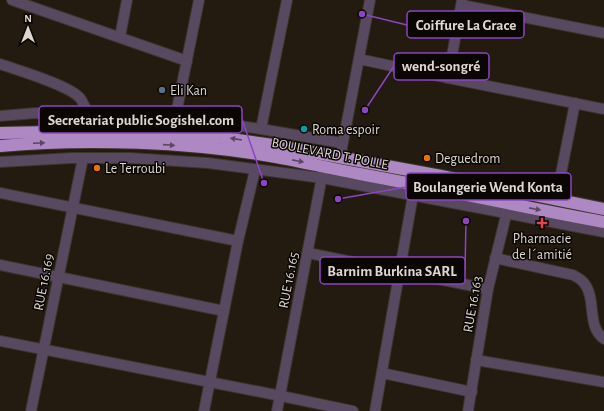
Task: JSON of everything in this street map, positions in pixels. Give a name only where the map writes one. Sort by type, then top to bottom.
[{"type":"highway","name":"BOULEVARD T. POLLE","points":[[0,133],[99,131],[224,138],[324,166],[508,209],[604,222]]},
{"type":"highway","name":"BOULEVARD T. POLLE","points":[[0,146],[77,142],[164,145],[223,150],[275,157],[324,166],[340,158],[441,176],[604,209]]},
{"type":"street","points":[[12,0],[187,61]]},
{"type":"street","points":[[120,37],[127,0]]},
{"type":"street","points":[[172,134],[199,0]]},
{"type":"street","points":[[261,129],[287,0]]},
{"type":"street","points":[[340,158],[370,0]]},
{"type":"street","points":[[448,78],[462,3],[604,33]]},
{"type":"street","points":[[359,59],[604,109]]},
{"type":"street","points":[[0,64],[68,90],[80,98],[88,114]]},
{"type":"street","points":[[556,199],[575,103]]},
{"type":"street","points":[[0,116],[36,113],[176,117],[261,129],[342,143]]},
{"type":"street","points":[[0,162],[83,158],[130,158],[175,160],[255,170],[324,166],[413,195],[508,209],[604,232]]},
{"type":"street","name":"RUE 16.169","points":[[31,411],[83,158]]},
{"type":"street","name":"RUE 16.165","points":[[277,411],[324,166]]},
{"type":"street","points":[[204,411],[238,242],[255,170]]},
{"type":"street","name":"RUE 16.163","points":[[468,411],[488,289],[512,191]]},
{"type":"street","points":[[0,193],[238,242]]},
{"type":"street","points":[[375,411],[413,195]]},
{"type":"street","points":[[308,253],[488,289]]},
{"type":"street","points":[[495,258],[573,275],[583,281],[588,289],[595,329],[604,339]]},
{"type":"street","points":[[0,265],[224,311]]},
{"type":"street","points":[[0,341],[353,411]]},
{"type":"street","points":[[476,360],[604,382]]},
{"type":"street","points":[[382,373],[472,392]]},
{"type":"place","name":"Coiffure La Grace","points":[[362,14]]},
{"type":"place","name":"Eli Kan","points":[[162,90]]},
{"type":"place","name":"wend-songré","points":[[365,110]]},
{"type":"place","name":"Roma espoir","points":[[304,129]]},
{"type":"place","name":"Deguedrom","points":[[427,158]]},
{"type":"place","name":"Le Terroubi","points":[[97,168]]},
{"type":"place","name":"Secretariat public Sogishel.com","points":[[264,183]]},
{"type":"place","name":"Boulangerie Wend Konta","points":[[338,199]]},
{"type":"place","name":"Barnim Burkina SARL","points":[[466,221]]},
{"type":"place","name":"Pharmacie de l´amitié","points":[[542,223]]}]
